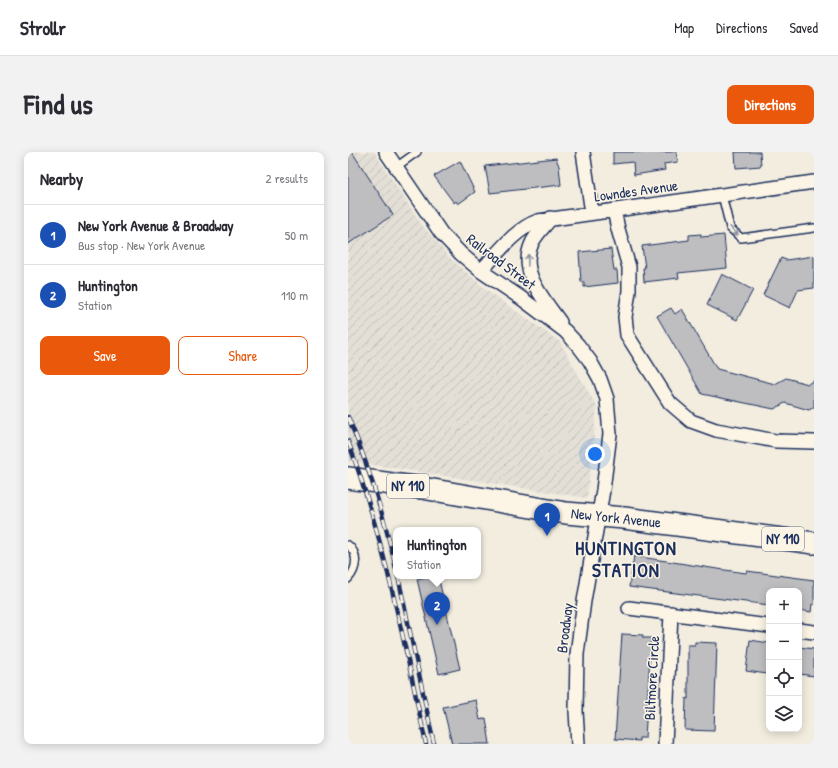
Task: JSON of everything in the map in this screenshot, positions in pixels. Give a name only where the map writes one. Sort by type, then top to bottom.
[{"type":"main road","name":"New York Avenue","points":[[348,478],[422,488],[566,513],[814,543]]},
{"type":"street","name":"Railroad Street","points":[[386,152],[441,233],[461,254],[481,271],[521,298],[565,331]]},
{"type":"street","points":[[583,152],[592,213]]},
{"type":"street","name":"Lowndes Avenue","points":[[481,271],[519,232],[528,225],[551,218],[814,182]]},
{"type":"street","points":[[614,210],[629,267],[629,291],[624,316],[627,335],[670,403],[691,421],[716,430],[776,441],[814,442]]},
{"type":"street","name":"Railroad Street","points":[[551,218],[532,241],[527,257],[528,269],[532,280],[565,331],[590,361],[600,380],[607,399],[610,434],[598,516]]},
{"type":"street","name":"Broadway","points":[[578,744],[576,710],[578,654],[584,601],[598,516]]},
{"type":"street","points":[[629,608],[766,626]]},
{"type":"street","name":"Biltmore Circle","points":[[665,744],[671,613]]},
{"type":"street","points":[[802,630],[814,632]]},
{"type":"lane","points":[[396,167],[417,152]]},
{"type":"lane","points":[[722,195],[730,228],[741,238],[814,228]]},
{"type":"lane","points":[[348,544],[354,552],[356,567],[353,574],[348,579]]},
{"type":"shaded area","points":[[348,152],[374,152],[422,225],[451,259],[488,291],[560,342],[597,407],[587,498],[348,461]]},
{"type":"building","points":[[348,152],[352,152],[393,215],[348,244]]},
{"type":"building","points":[[613,152],[676,152],[678,162],[664,164],[665,170],[634,175],[633,162],[613,164]]},
{"type":"building","points":[[735,152],[760,152],[761,166],[736,168]]},
{"type":"building","points":[[556,158],[559,166],[561,185],[490,193],[485,166]]},
{"type":"building","points":[[460,161],[475,192],[458,204],[456,201],[454,203],[434,176]]},
{"type":"building","points":[[701,234],[701,237],[724,235],[727,268],[678,273],[679,278],[644,282],[643,268],[645,268],[642,246],[689,240],[689,235]]},
{"type":"building","points":[[611,249],[614,270],[617,270],[618,283],[584,287],[584,282],[581,282],[579,252]]},
{"type":"building","points":[[814,256],[814,288],[798,290],[790,308],[763,295],[781,258],[786,260]]},
{"type":"building","points":[[722,274],[753,290],[737,320],[707,305]]},
{"type":"building","points":[[671,308],[675,314],[682,309],[717,369],[775,384],[786,378],[808,384],[814,380],[814,407],[809,410],[785,403],[774,409],[702,394],[657,316]]},
{"type":"building","points":[[634,556],[746,573],[747,571],[814,580],[814,605],[812,604],[811,612],[802,610],[802,588],[766,588],[766,605],[629,587]]},
{"type":"building","points":[[417,579],[439,579],[460,669],[439,674]]},
{"type":"building","points":[[622,634],[643,635],[643,638],[651,638],[645,738],[639,738],[639,741],[615,739]]},
{"type":"building","points":[[750,640],[766,643],[766,674],[746,671]]},
{"type":"building","points":[[695,642],[717,643],[714,731],[685,730],[686,698],[688,699],[688,645],[695,645]]},
{"type":"building","points":[[802,647],[814,649],[814,676],[802,674]]},
{"type":"building","points":[[476,700],[480,720],[486,718],[490,744],[452,744],[443,707]]},
{"type":"railway","points":[[348,417],[363,454],[393,557]]},
{"type":"railway","points":[[348,441],[361,478],[383,553],[426,744]]},
{"type":"railway","points":[[399,579],[434,744]]},
{"type":"place","name":"New York Avenue & Broadway","points":[[547,536]]},
{"type":"place","name":"Huntington","points":[[437,625]]},
{"type":"district","name":"HUNTINGTON STATION","points":[[626,559]]}]
